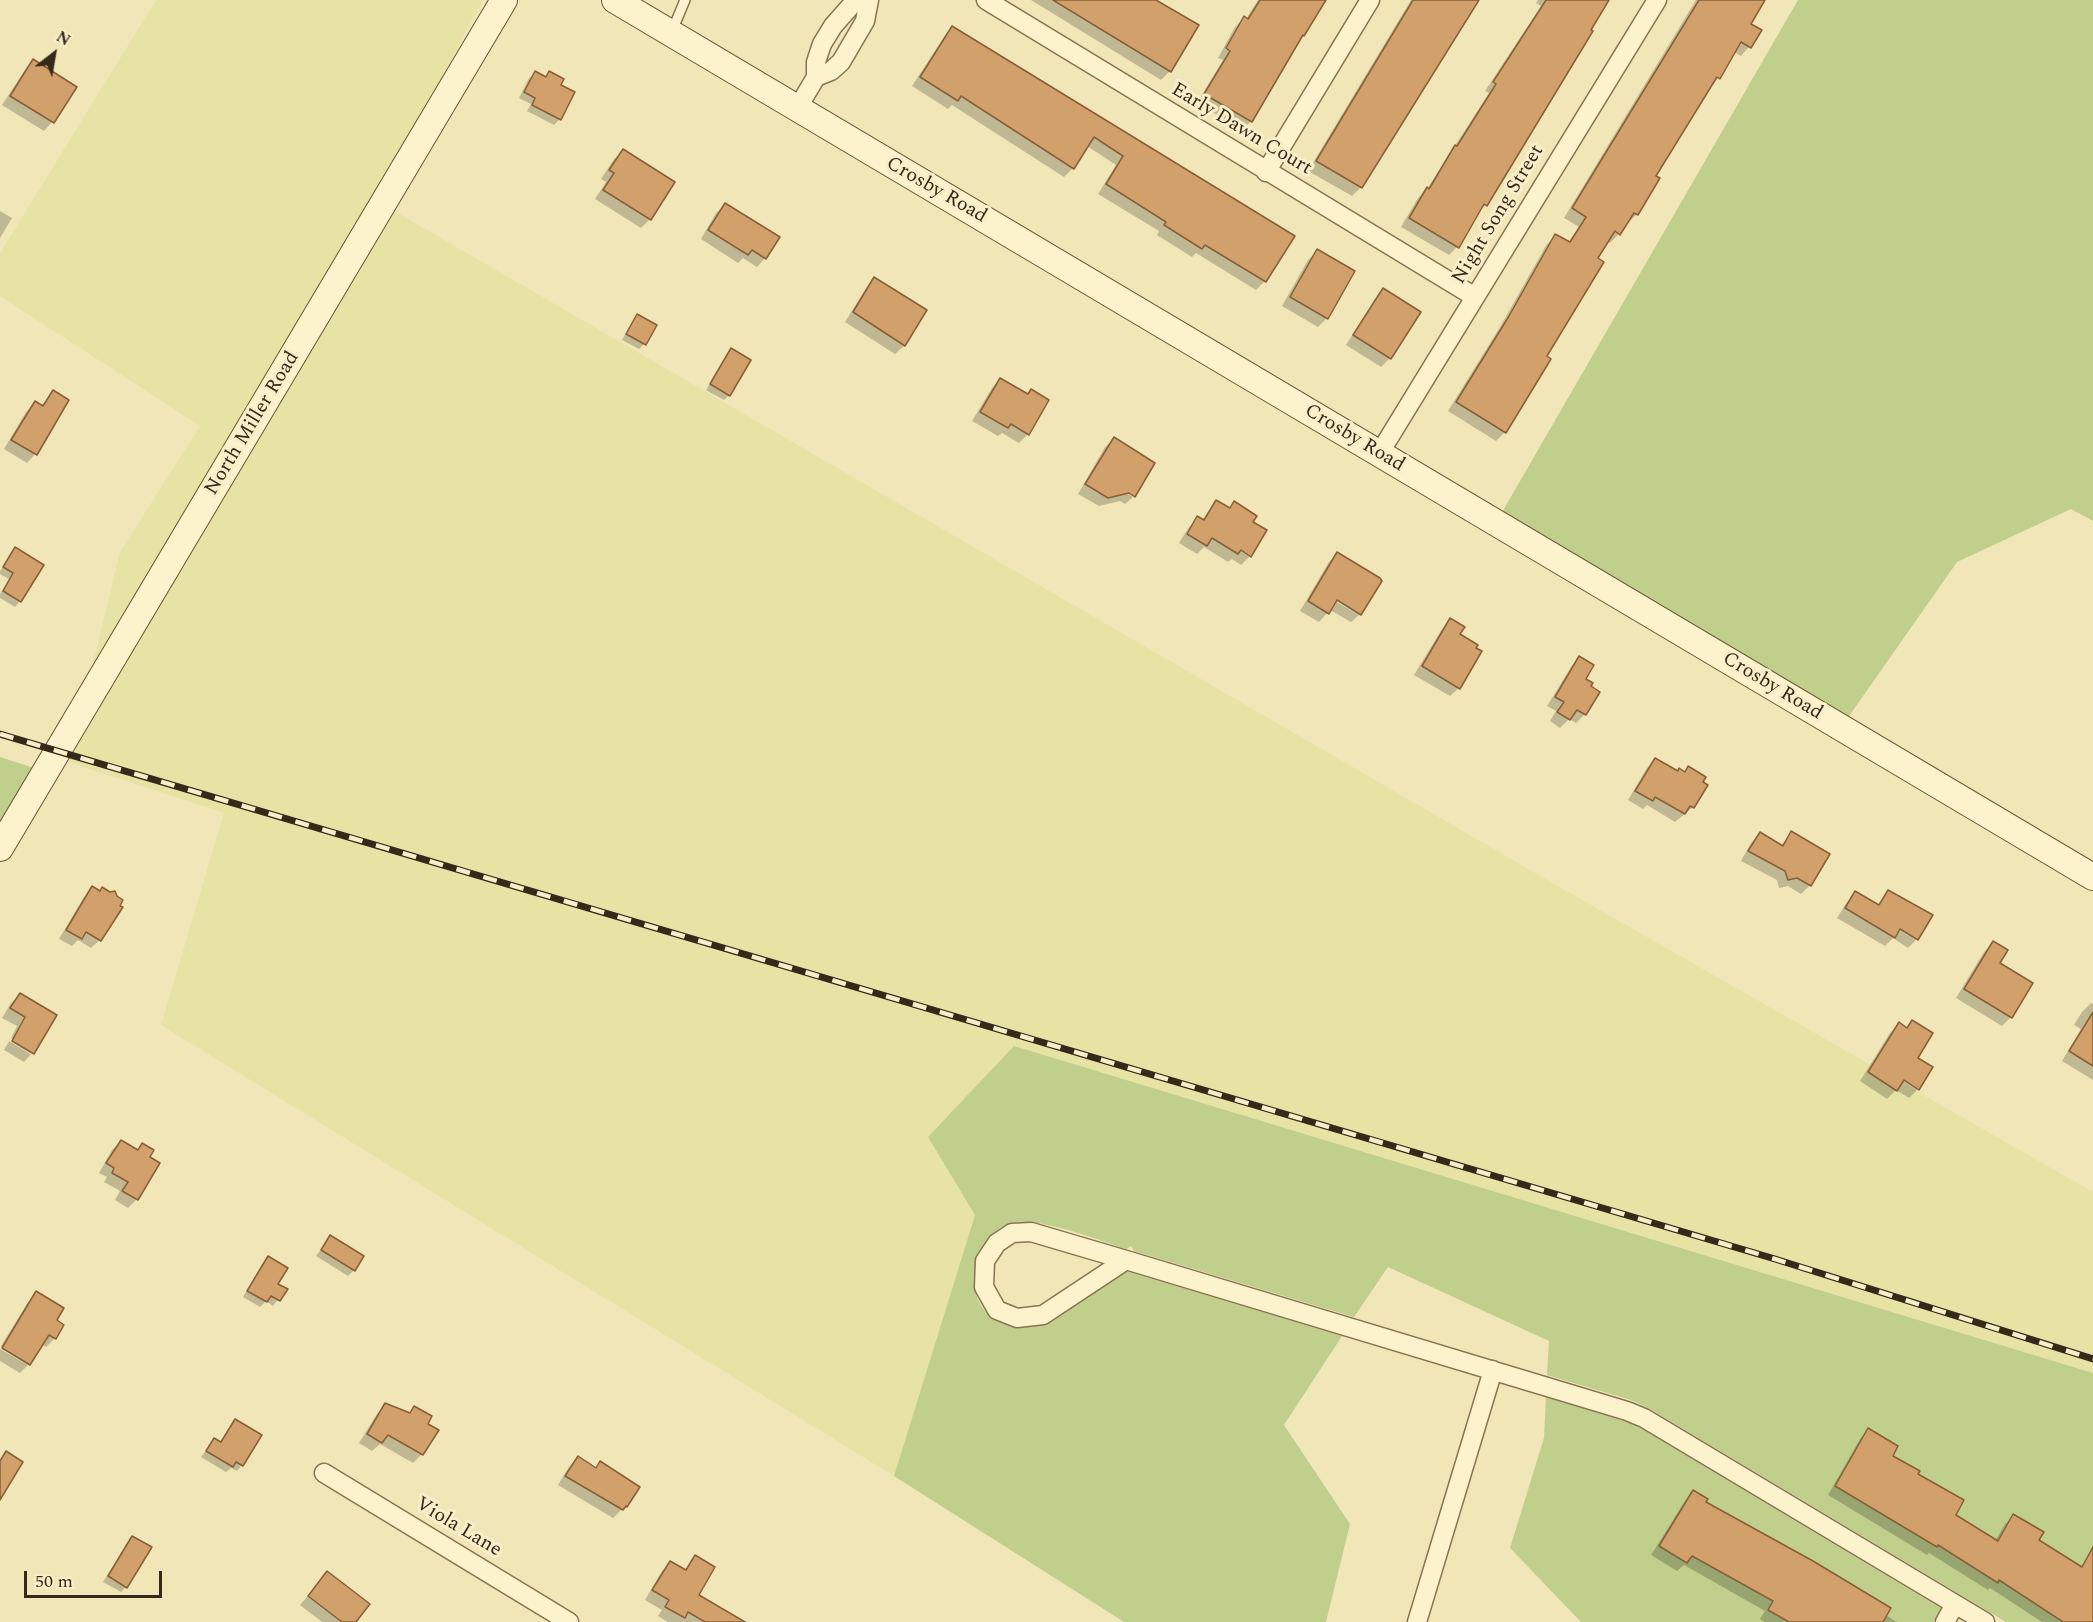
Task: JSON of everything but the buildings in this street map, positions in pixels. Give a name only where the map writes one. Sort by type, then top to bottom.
[{"type":"street","name":"North Miller Road","points":[[0,848],[504,0]]},
{"type":"street","name":"Crosby Road","points":[[615,0],[2093,877]]},
{"type":"street","points":[[797,109],[816,77],[816,62],[822,44],[833,26],[856,0]]},
{"type":"street","points":[[816,77],[831,71],[841,62],[865,21],[869,0]]},
{"type":"street","name":"Early Dawn Court","points":[[986,0],[1475,297]]},
{"type":"street","points":[[1266,172],[1370,0]]},
{"type":"street","name":"Night Song Street","points":[[1379,454],[1657,0]]},
{"type":"street","points":[[843,16],[861,28]]},
{"type":"street","points":[[1126,1260],[1043,1315],[1017,1318],[997,1310],[984,1287],[985,1261],[997,1242],[1012,1233],[1031,1232],[1047,1236],[1628,1410],[1985,1622]]},
{"type":"street","points":[[1417,1622],[1493,1370]]},
{"type":"street","name":"Viola Lane","points":[[324,1473],[569,1622]]},
{"type":"street","points":[[1945,1622],[1955,1604]]},
{"type":"lane","points":[[671,34],[685,0]]},
{"type":"shaded area","points":[[156,0],[483,0],[397,161],[88,684],[120,552],[200,426],[0,296],[0,253]]},
{"type":"shaded area","points":[[391,209],[1556,885],[2093,1192],[2093,1373],[2036,1356],[928,1137],[975,1214],[894,1476],[161,1025],[224,813],[68,762],[72,748]]},
{"type":"green space","points":[[1798,0],[2093,0],[2093,521],[2071,509],[1957,562],[1847,719],[1501,514]]},
{"type":"green space","points":[[0,757],[37,769],[0,830]]},
{"type":"green space","points":[[1014,1046],[2093,1373],[2093,1622],[2006,1622],[1650,1409],[1631,1400],[1547,1375],[1549,1341],[1388,1267],[1354,1317],[1134,1251],[1131,1246],[1126,1249],[1068,1230],[1036,1223],[1007,1224],[997,1230],[986,1242],[977,1259],[974,1276],[975,1292],[981,1306],[991,1317],[1005,1324],[1022,1327],[1048,1323],[1127,1271],[1342,1336],[1284,1425],[1350,1524],[1326,1622],[1124,1622],[894,1476],[975,1215],[928,1137]]},
{"type":"green space","points":[[1546,1397],[1639,1427],[1942,1609],[1934,1622],[1581,1622],[1510,1548],[1544,1438]]},
{"type":"railway","points":[[0,734],[1775,1259],[2093,1359]]}]
